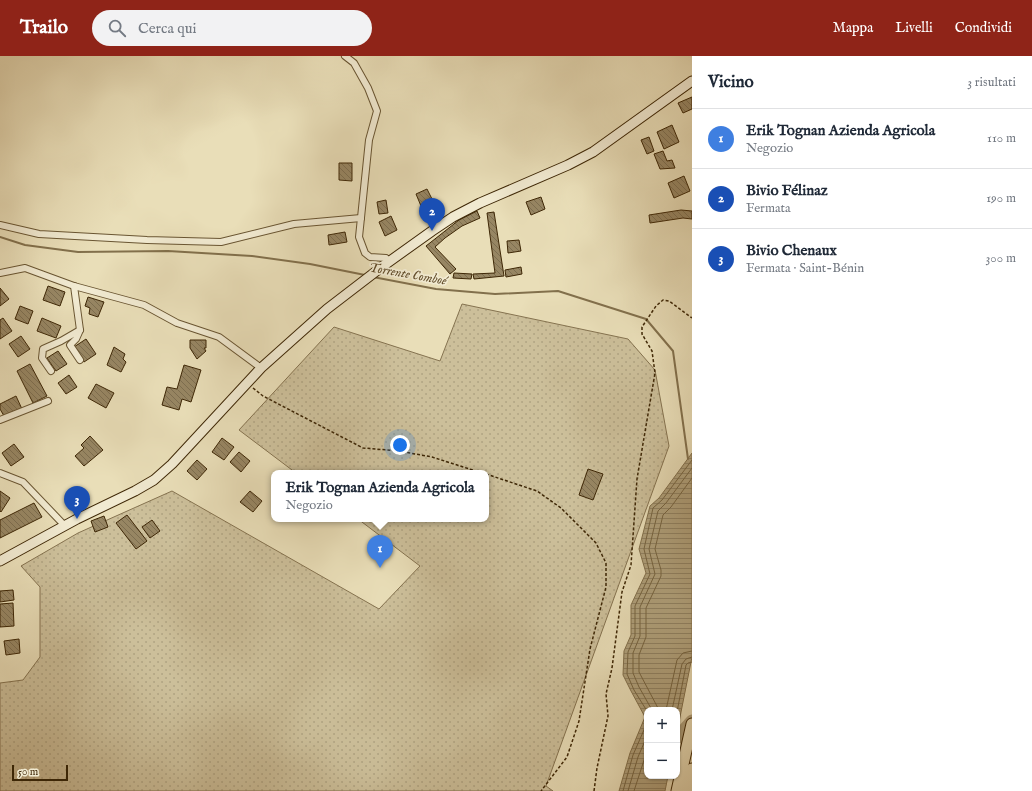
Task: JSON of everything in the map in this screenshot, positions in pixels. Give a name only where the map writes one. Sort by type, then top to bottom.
[{"type":"highway","points":[[677,791],[692,724]]},
{"type":"highway","points":[[687,791],[692,769]]},
{"type":"main road","points":[[0,561],[154,480],[172,464],[247,382],[327,309],[386,263],[453,217],[473,206],[568,165],[593,152],[692,81]]},
{"type":"street","points":[[345,56],[354,63],[368,88],[377,111],[370,140],[359,237],[365,253],[370,257],[386,258],[386,263]]},
{"type":"street","points":[[0,225],[40,234],[147,240],[221,242],[294,224],[361,218]]},
{"type":"street","points":[[0,273],[25,268],[74,286],[144,305],[177,323],[219,337],[262,368]]},
{"type":"street","points":[[74,286],[80,330],[76,339],[70,345],[80,360]]},
{"type":"street","points":[[51,371],[42,358],[43,349],[62,341],[80,330]]},
{"type":"street","points":[[0,420],[48,401]]},
{"type":"street","points":[[0,473],[23,482],[65,526]]},
{"type":"path","points":[[594,791],[597,768],[608,716],[606,694],[612,668],[622,592],[631,565],[636,479],[655,373],[652,351],[642,334],[642,327],[656,306],[663,300],[669,301],[692,318]]},
{"type":"path","points":[[247,382],[263,396],[363,448],[399,451],[432,457],[473,470]]},
{"type":"path","points":[[489,475],[536,491],[561,508],[596,543],[606,564],[606,587],[590,649],[579,721],[567,757],[541,791]]},
{"type":"shaded area","points":[[462,304],[628,339],[655,370],[669,446],[546,786],[553,791],[0,791],[0,683],[23,680],[40,657],[40,587],[21,566],[78,533],[172,491],[379,609],[420,566],[362,522],[489,522],[489,470],[292,470],[239,430],[334,327],[440,361]]},
{"type":"water","points":[[692,453],[692,657],[680,717],[680,707],[644,707],[644,715],[623,675],[624,651],[631,635],[631,605],[646,573],[639,549],[650,506],[659,498]]},
{"type":"water","points":[[644,719],[644,779],[667,779],[665,791],[619,791],[630,753]]},
{"type":"building","points":[[692,97],[692,109],[683,113],[678,103]]},
{"type":"building","points":[[672,125],[679,142],[664,149],[657,132]]},
{"type":"building","points":[[649,137],[654,151],[647,154],[641,140]]},
{"type":"building","points":[[663,151],[667,161],[672,160],[675,168],[660,169],[654,154]]},
{"type":"building","points":[[339,163],[352,163],[352,181],[339,180]]},
{"type":"building","points":[[684,176],[690,191],[674,198],[668,183]]},
{"type":"building","points":[[427,189],[433,201],[421,206],[416,194]]},
{"type":"building","points":[[541,197],[545,209],[531,215],[526,202]]},
{"type":"building","points":[[386,200],[388,213],[379,214],[377,202]]},
{"type":"building","points":[[681,210],[692,211],[692,219],[683,218],[650,223],[649,215]]},
{"type":"building","points":[[477,211],[480,218],[462,226],[435,247],[456,269],[450,274],[426,246],[459,220]]},
{"type":"building","points":[[494,212],[504,276],[474,279],[473,274],[495,273],[487,213]]},
{"type":"building","points":[[391,216],[397,230],[385,236],[379,222]]},
{"type":"building","points":[[345,232],[347,242],[329,245],[328,235]]},
{"type":"building","points":[[519,240],[521,251],[508,253],[507,241]]},
{"type":"building","points":[[521,267],[522,274],[506,277],[505,270]]},
{"type":"building","points":[[454,273],[472,274],[471,279],[453,278]]},
{"type":"building","points":[[48,286],[65,292],[60,306],[43,300]]},
{"type":"building","points":[[0,288],[9,299],[0,306]]},
{"type":"building","points":[[88,297],[104,302],[98,317],[89,314],[90,308],[85,306]]},
{"type":"building","points":[[20,306],[33,311],[28,324],[15,319]]},
{"type":"building","points":[[3,318],[12,331],[0,339],[0,320]]},
{"type":"building","points":[[42,318],[61,326],[56,338],[37,331]]},
{"type":"building","points":[[21,336],[30,349],[18,357],[9,344]]},
{"type":"building","points":[[86,339],[96,354],[84,362],[74,347]]},
{"type":"building","points":[[190,340],[206,340],[206,348],[204,348],[206,351],[197,359],[190,348]]},
{"type":"building","points":[[114,347],[125,354],[123,359],[126,362],[121,372],[107,365]]},
{"type":"building","points":[[58,351],[67,364],[56,371],[47,358]]},
{"type":"building","points":[[30,364],[47,396],[33,403],[17,371]]},
{"type":"building","points":[[184,365],[201,370],[191,402],[182,399],[179,410],[162,405],[167,387],[177,389]]},
{"type":"building","points":[[69,375],[77,387],[66,394],[58,383]]},
{"type":"building","points":[[96,384],[114,393],[106,408],[88,398]]},
{"type":"building","points":[[16,396],[22,409],[4,416],[0,409],[0,404]]},
{"type":"building","points":[[90,436],[103,450],[84,466],[75,456],[84,448],[81,445]]},
{"type":"building","points":[[222,438],[234,447],[224,460],[212,452]]},
{"type":"building","points":[[14,444],[24,457],[11,466],[2,453]]},
{"type":"building","points":[[239,452],[250,461],[241,472],[230,462]]},
{"type":"building","points":[[197,460],[207,469],[197,480],[187,471]]},
{"type":"building","points":[[588,469],[603,474],[593,500],[579,495]]},
{"type":"building","points":[[0,491],[10,498],[1,512],[0,511]]},
{"type":"building","points":[[250,491],[262,501],[253,512],[240,502]]},
{"type":"building","points":[[34,503],[42,517],[0,538],[0,520]]},
{"type":"building","points":[[127,515],[147,541],[136,549],[116,523]]},
{"type":"building","points":[[104,516],[108,527],[95,532],[91,521]]},
{"type":"building","points":[[152,520],[160,531],[150,538],[142,527]]},
{"type":"building","points":[[13,590],[14,600],[0,602],[0,591]]},
{"type":"building","points":[[13,603],[14,626],[0,627],[0,604]]},
{"type":"building","points":[[19,639],[20,653],[6,655],[4,641]]},
{"type":"waterway","name":"Torrente Comboé","points":[[0,237],[25,245],[78,252],[168,251],[252,256],[310,264],[365,275]]},
{"type":"waterway","name":"Torrente Comboé","points":[[373,277],[436,289],[495,294],[558,291],[646,319],[673,351],[688,459]]},
{"type":"waterway","points":[[680,735],[692,721]]},
{"type":"place","name":"Bivio Félinaz","points":[[432,231]]},
{"type":"place","name":"Bivio Chenaux","points":[[77,519]]},
{"type":"place","name":"Erik Tognan Azienda Agricola","points":[[380,568]]}]
